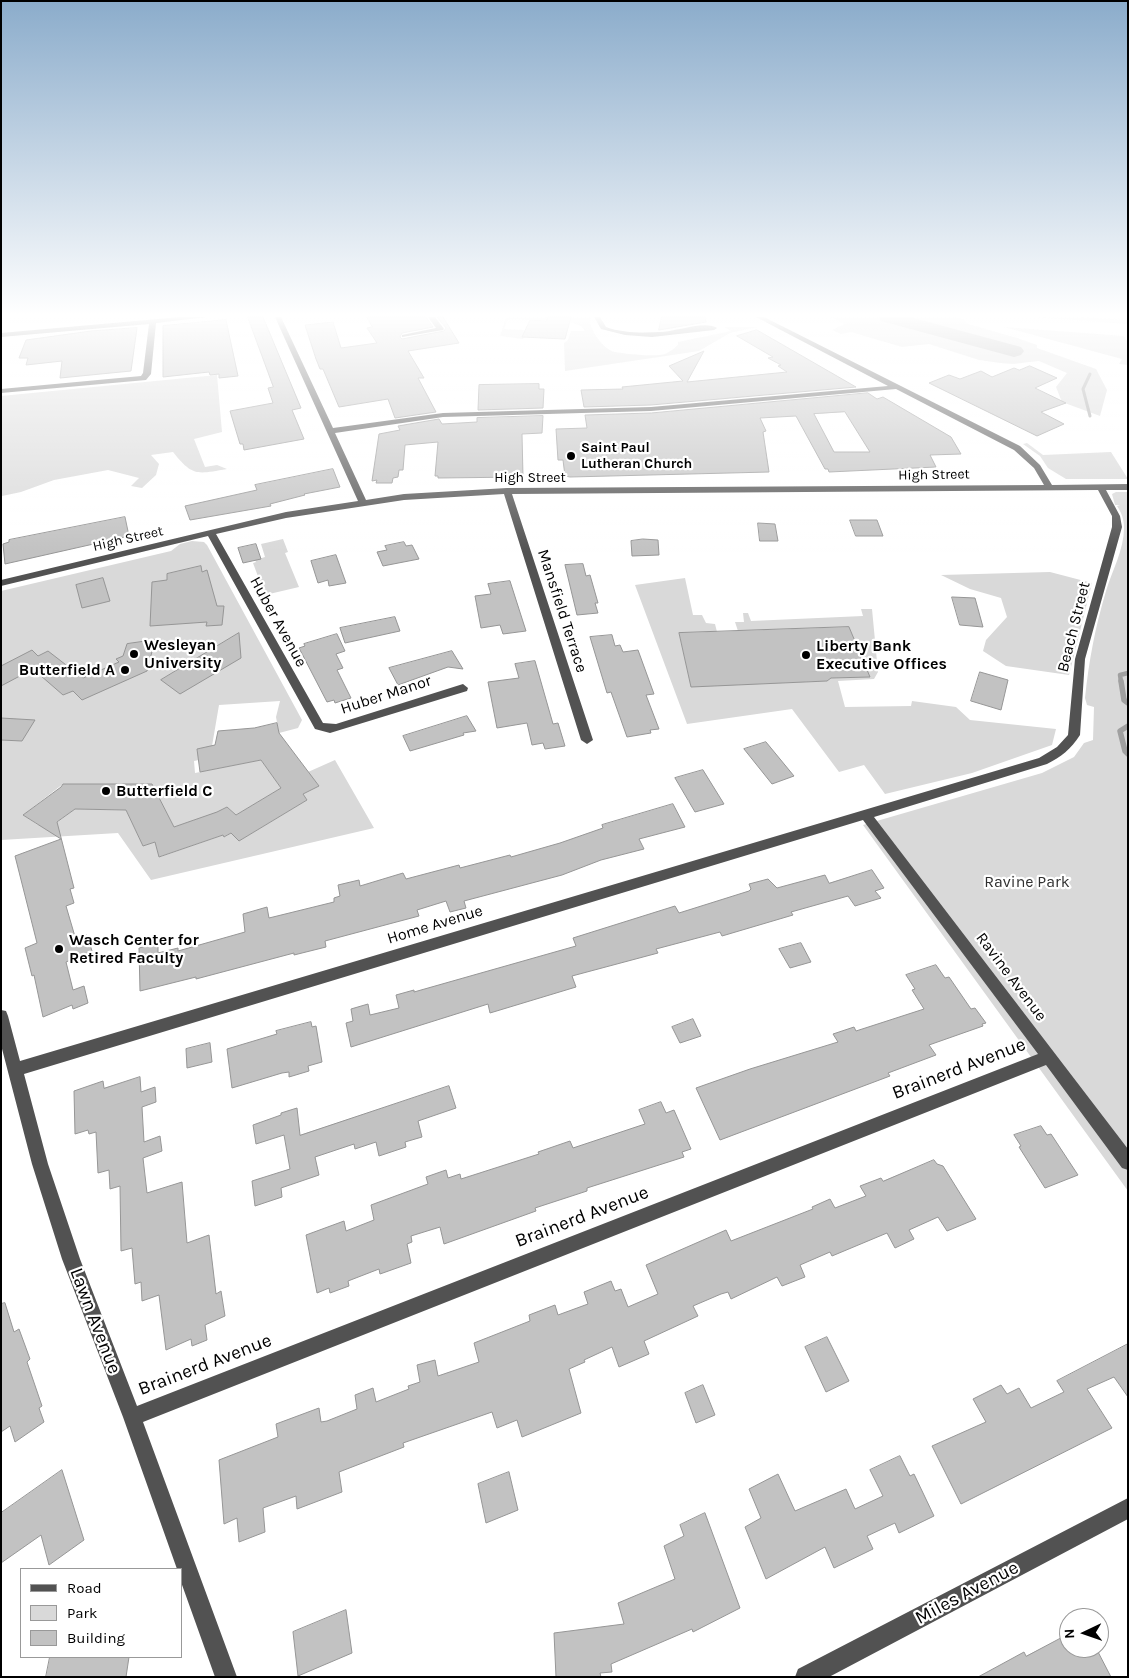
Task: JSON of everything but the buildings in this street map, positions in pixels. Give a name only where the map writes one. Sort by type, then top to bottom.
[{"type":"street","points":[[314,395],[363,503]]},
{"type":"street","points":[[330,431],[443,414],[650,409],[798,395]]},
{"type":"street","points":[[916,395],[1017,448],[1037,467],[1049,487]]},
{"type":"street","name":"Beach Street","points":[[865,814],[1043,761],[1068,745],[1074,735],[1076,723],[1080,659],[1117,527],[1116,516],[1100,486]]},
{"type":"street","name":"High Street","points":[[1,583],[286,516],[428,494],[507,491],[1128,486]]},
{"type":"street","name":"Mansfield Terrace","points":[[507,491],[587,740]]},
{"type":"street","name":"Huber Avenue","points":[[210,533],[319,726]]},
{"type":"street","name":"Huber Manor","points":[[319,726],[330,729],[337,728],[463,688]]},
{"type":"street","name":"Ravine Avenue","points":[[865,814],[1128,1162]]},
{"type":"street","name":"Home Avenue","points":[[15,1070],[865,814]]},
{"type":"street","name":"Lawn Avenue","points":[[1,1016],[40,1164],[71,1259],[132,1417],[226,1677]]},
{"type":"street","name":"Brainerd Avenue","points":[[132,1417],[1049,1057]]},
{"type":"street","name":"Miles Avenue","points":[[806,1677],[1128,1508]]},
{"type":"green space","points":[[219,395],[222,432],[194,439],[205,467],[217,465],[227,469],[196,472],[186,466],[173,452],[151,455],[159,464],[156,475],[142,488],[131,486],[139,478],[108,470],[54,480],[21,492],[2,496],[1,505],[1,396]]},
{"type":"green space","points":[[1059,395],[1106,395],[1100,416],[1062,402]]},
{"type":"green space","points":[[1027,443],[1043,455],[1111,452],[1128,479],[1066,479],[1048,468],[1040,456],[1023,444]]},
{"type":"green space","name":"Ravine Park","points":[[1128,492],[1128,1191],[863,825],[1042,773],[1074,757],[1084,743],[1093,740],[1094,707],[1087,705],[1085,698],[1099,618],[1106,591],[1120,552],[1123,536],[1123,519],[1117,506],[1120,505],[1115,505],[1112,494]]},
{"type":"green space","points":[[283,539],[288,552],[285,553],[299,587],[265,595],[253,563],[256,562],[255,560],[265,557],[261,544]]},
{"type":"green space","name":"Wesleyan University","points":[[192,541],[204,542],[207,545],[302,720],[298,728],[279,733],[276,717],[280,701],[219,705],[212,746],[197,749],[199,760],[194,761],[195,773],[261,760],[281,788],[236,815],[227,807],[217,813],[174,827],[152,784],[63,784],[23,815],[38,825],[41,822],[50,828],[75,809],[126,810],[143,846],[155,842],[160,857],[223,835],[225,837],[231,833],[239,841],[307,800],[303,794],[319,786],[308,772],[335,760],[374,828],[151,880],[118,833],[1,840],[1,591],[171,551],[180,544]]},
{"type":"green space","points":[[1050,572],[1092,583],[1069,675],[1006,666],[983,651],[986,640],[1007,617],[1001,598],[970,589],[941,575]]},
{"type":"green space","points":[[685,578],[693,615],[702,615],[706,623],[715,624],[717,632],[679,633],[691,686],[827,681],[831,678],[869,677],[849,627],[738,631],[735,622],[744,622],[743,613],[748,613],[751,621],[863,616],[861,609],[872,609],[878,672],[874,679],[838,681],[845,707],[911,706],[912,701],[956,707],[970,720],[1056,729],[1052,745],[972,773],[885,794],[864,765],[839,772],[792,709],[687,724],[635,585]]},
{"type":"waterway","points":[[1085,395],[1090,416]]},
{"type":"waterway","points":[[1121,682],[1120,675],[1128,673]]},
{"type":"waterway","points":[[1121,681],[1124,700],[1128,703]]},
{"type":"waterway","points":[[1128,726],[1120,731],[1125,751],[1128,754]]},
{"type":"place","name":"Saint Paul Lutheran Church","points":[[571,456]]},
{"type":"place","name":"Wesleyan University","points":[[134,654]]},
{"type":"place","name":"Liberty Bank Executive Offices","points":[[806,655]]},
{"type":"place","name":"Butterfield A","points":[[125,670]]},
{"type":"place","name":"Butterfield C","points":[[106,791]]},
{"type":"place","name":"Wasch Center for Retired Faculty","points":[[59,949]]}]
